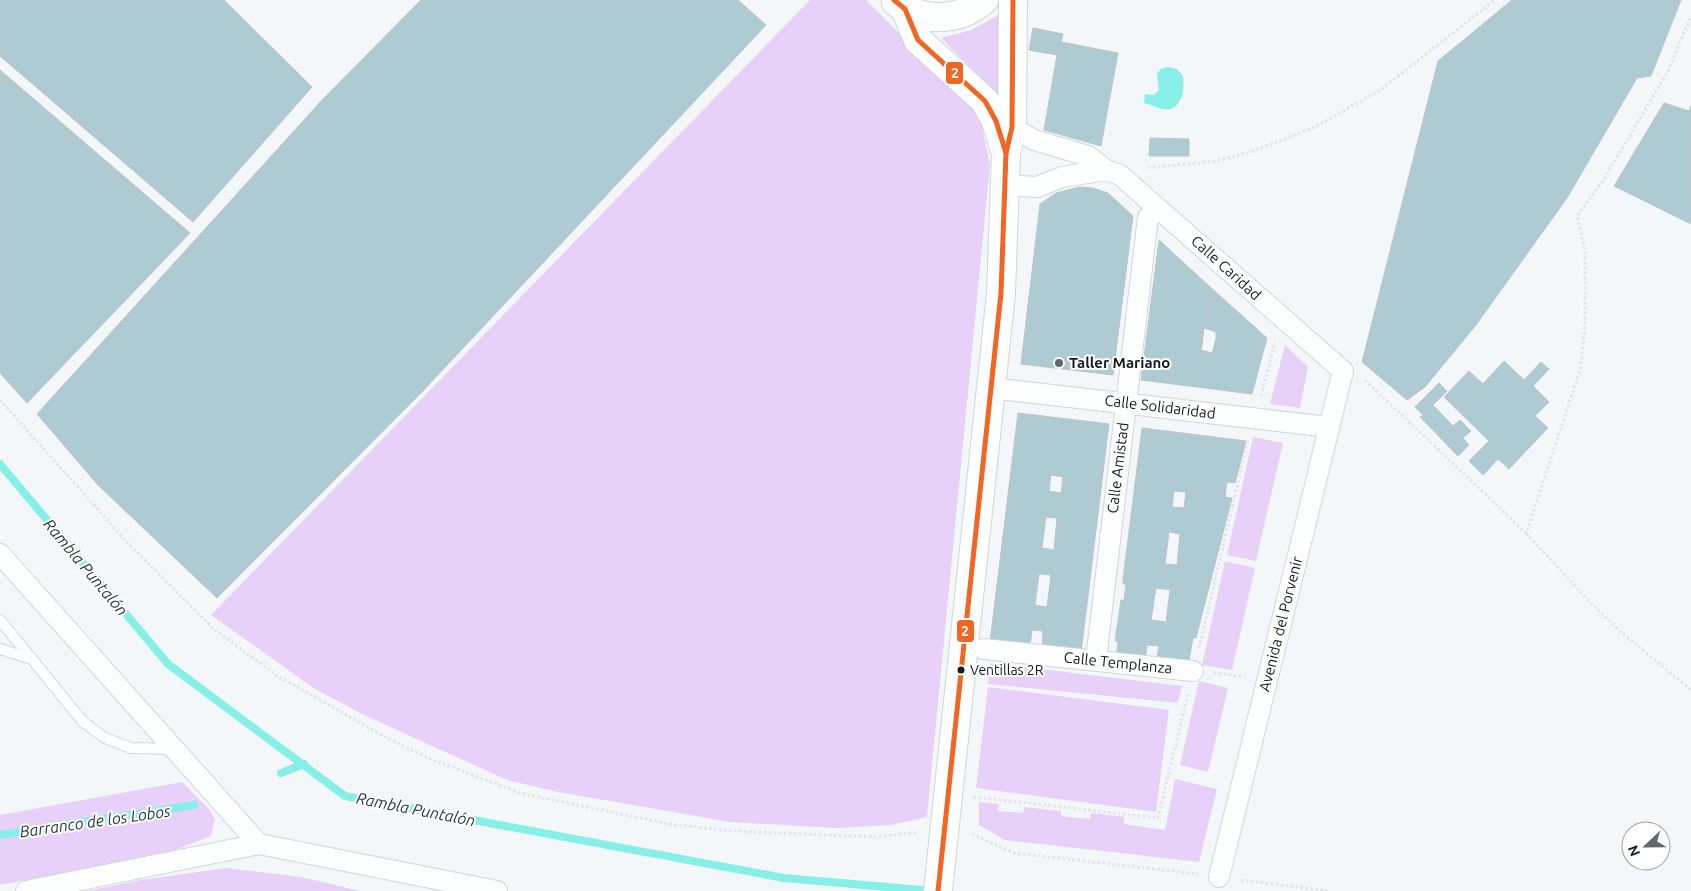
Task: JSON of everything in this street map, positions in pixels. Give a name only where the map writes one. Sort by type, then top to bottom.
[{"type":"street","points":[[899,4],[924,16],[945,18],[965,13],[984,0]]},
{"type":"street","points":[[938,891],[1001,293],[1006,153],[1012,127],[1014,0]]},
{"type":"street","points":[[899,4],[918,40],[985,102],[996,121],[1006,153]]},
{"type":"street","name":"Calle Caridad","points":[[1012,127],[1034,140],[1088,156],[1113,173],[1343,371]]},
{"type":"street","points":[[1005,185],[1037,187],[1062,177],[1113,173]]},
{"type":"street","name":"Calle Amistad","points":[[1096,660],[1148,217]]},
{"type":"street","name":"Avenida del Porvenir","points":[[1219,877],[1343,371]]},
{"type":"street","name":"Calle Solidaridad","points":[[991,388],[1329,427]]},
{"type":"street","points":[[0,554],[259,844]]},
{"type":"street","name":"Calle Templanza","points":[[984,649],[1194,671]]},
{"type":"street","points":[[26,891],[259,844],[497,891]]},
{"type":"lane","points":[[0,620],[83,722],[105,738],[131,748],[175,750]]},
{"type":"lane","points":[[0,649],[32,659]]},
{"type":"path","points":[[1113,173],[1216,161],[1253,151],[1313,128],[1379,91],[1495,0]]},
{"type":"path","points":[[1526,533],[1581,367],[1585,322],[1585,252],[1577,216],[1604,179],[1667,73],[1691,16]]},
{"type":"path","points":[[1343,371],[1356,371],[1526,533],[1609,620],[1691,690]]},
{"type":"path","points":[[0,400],[127,542],[214,629],[244,653],[292,684],[388,738],[428,758],[520,793],[669,824],[731,831],[876,837],[944,834],[966,831],[1014,853],[1330,891]]},
{"type":"path","points":[[1194,671],[1268,679]]},
{"type":"shaded area","points":[[810,0],[866,0],[979,113],[990,165],[927,817],[891,825],[838,828],[730,822],[558,792],[507,780],[364,715],[315,689],[211,615]]},
{"type":"shaded area","points":[[1000,14],[999,96],[941,38],[971,30]]},
{"type":"shaded area","points":[[1285,345],[1308,367],[1300,408],[1270,404]]},
{"type":"shaded area","points":[[1253,437],[1283,443],[1256,561],[1227,555]]},
{"type":"shaded area","points":[[1225,561],[1255,568],[1232,670],[1202,665]]},
{"type":"shaded area","points":[[991,663],[1182,686],[1178,703],[988,684]]},
{"type":"shaded area","points":[[1199,681],[1228,688],[1208,772],[1180,765]]},
{"type":"shaded area","points":[[988,687],[1169,710],[1156,812],[976,788]]},
{"type":"shaded area","points":[[1175,779],[1217,789],[1199,862],[1005,840],[979,825],[979,802],[999,804],[998,811],[1023,813],[1024,807],[1061,811],[1061,816],[1090,819],[1091,813],[1124,817],[1124,824],[1165,830]]},
{"type":"shaded area","points":[[182,782],[209,809],[215,819],[211,836],[175,850],[0,885],[0,815]]},
{"type":"shaded area","points":[[226,868],[301,877],[360,891],[86,891],[141,880]]},
{"type":"water","points":[[1168,67],[1177,69],[1183,76],[1182,94],[1178,104],[1174,108],[1169,109],[1144,103],[1145,94],[1154,95],[1159,90],[1157,73],[1161,69]]},
{"type":"building","points":[[0,0],[224,0],[312,87],[193,222],[0,56]]},
{"type":"building","points":[[421,0],[738,0],[766,25],[420,394],[217,598],[98,485],[37,414],[323,99]]},
{"type":"building","points":[[1512,0],[1681,0],[1651,76],[1637,78],[1567,198],[1476,325],[1425,387],[1407,400],[1362,362],[1438,61]]},
{"type":"building","points":[[1033,28],[1063,34],[1061,42],[1118,53],[1101,146],[1044,130],[1057,55],[1029,50]]},
{"type":"building","points":[[0,70],[190,233],[27,403],[0,373]]},
{"type":"building","points":[[1664,103],[1689,111],[1691,106],[1691,224],[1614,186]]},
{"type":"building","points":[[1150,138],[1189,139],[1189,156],[1149,156]]},
{"type":"building","points":[[1079,187],[1093,188],[1108,193],[1133,216],[1113,375],[1021,364],[1040,204],[1056,193]]},
{"type":"building","points":[[1159,240],[1209,286],[1197,387],[1141,380]]},
{"type":"building","points":[[1209,286],[1267,338],[1252,394],[1197,387],[1201,350],[1212,353],[1216,339],[1216,332],[1204,328]]},
{"type":"building","points":[[1504,361],[1524,380],[1541,362],[1549,369],[1533,386],[1549,402],[1535,416],[1548,428],[1509,469],[1498,459],[1483,475],[1469,461],[1489,441],[1444,397],[1469,371],[1483,384]]},
{"type":"building","points":[[1439,383],[1447,391],[1433,405],[1453,426],[1460,420],[1471,431],[1463,438],[1469,445],[1458,456],[1420,417],[1423,415],[1415,407]]},
{"type":"building","points":[[1018,413],[1109,424],[1081,653],[1042,648],[1043,631],[1032,630],[1030,647],[990,642]],"holes":[[[1051,475],[1063,477],[1061,493],[1049,491]],[[1046,517],[1057,518],[1054,550],[1042,548]],[[1039,574],[1051,575],[1047,607],[1035,605]]]},
{"type":"building","points":[[1142,428],[1246,441],[1235,483],[1227,482],[1225,497],[1232,498],[1196,638],[1193,638],[1188,667],[1156,663],[1159,646],[1147,645],[1145,661],[1116,658],[1118,641],[1115,641],[1121,600],[1124,600],[1126,584],[1123,584]],"holes":[[[1174,491],[1186,492],[1184,508],[1172,507]],[[1169,532],[1180,534],[1177,565],[1165,564]],[[1156,588],[1170,590],[1166,622],[1151,620]]]},
{"type":"waterway","name":"Rambla Puntalón","points":[[0,464],[168,664],[345,796],[784,878],[933,891]]},
{"type":"waterway","points":[[281,773],[304,764]]},
{"type":"waterway","name":"Barranco de los Lobos","points":[[0,835],[194,805]]},
{"type":"transit line","name":"2","points":[[894,0],[905,9],[918,40],[985,101],[996,121],[1006,153]]},
{"type":"transit line","name":"2","points":[[938,891],[1001,293],[1006,153],[1012,127],[1013,0]]},
{"type":"place","name":"Taller Mariano","points":[[1059,363]]},
{"type":"place","name":"Ventillas 2R","points":[[961,670]]}]
